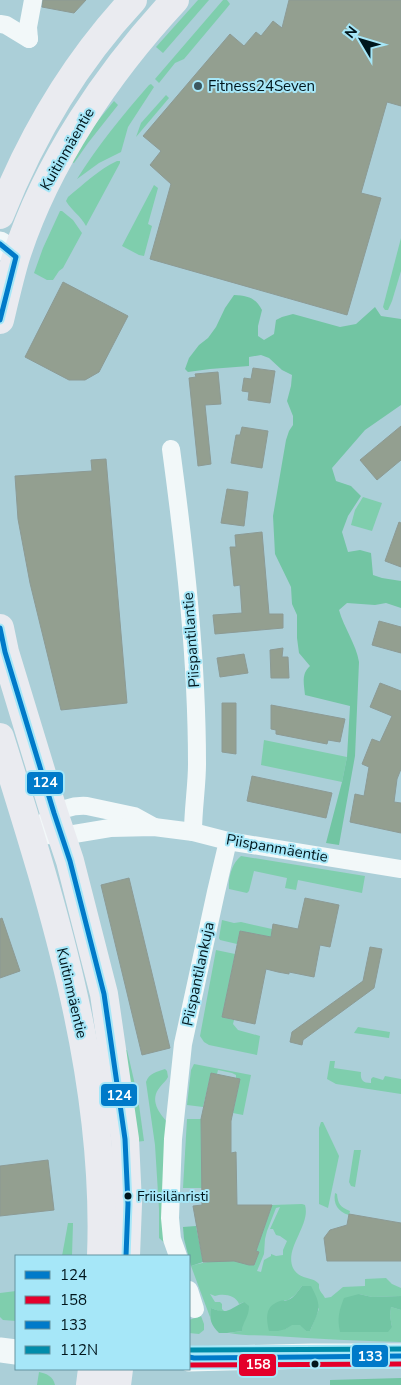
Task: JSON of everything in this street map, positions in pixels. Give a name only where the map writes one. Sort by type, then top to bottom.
[{"type":"main road","name":"Kuitinmäentie","points":[[0,214],[17,173],[62,94],[90,51],[134,0]]},
{"type":"main road","name":"Kuitinmäentie","points":[[0,320],[5,253],[29,222],[47,182],[90,108],[135,45],[175,0]]},
{"type":"main road","name":"Kuitinmäentie","points":[[0,628],[5,652],[70,861],[104,994],[125,1139],[128,1204],[126,1255]]},
{"type":"main road","name":"Kuitinmäentie","points":[[0,737],[30,834],[76,1001],[93,1100],[100,1169],[101,1255]]},
{"type":"main road","points":[[0,1332],[15,1334]]},
{"type":"main road","points":[[0,1350],[15,1352]]},
{"type":"main road","points":[[191,1358],[401,1356]]},
{"type":"main road","points":[[90,1385],[92,1370]]},
{"type":"main road","points":[[117,1385],[119,1370]]},
{"type":"street","points":[[0,24],[6,25],[29,39],[28,27],[33,0]]},
{"type":"street","name":"Piispantilantie","points":[[171,449],[184,548],[192,649],[197,766],[193,832]]},
{"type":"street","name":"Piispanmäentie","points":[[30,834],[58,824],[80,806],[134,816],[154,827]]},
{"type":"street","name":"Piispanmäentie","points":[[58,824],[87,831],[110,828],[154,827],[193,832],[228,841],[401,869]]},
{"type":"street","name":"Piispantilankuja","points":[[178,1255],[172,1239],[170,1218],[173,1139],[183,1044],[228,841]]},
{"type":"street","points":[[190,1293],[195,1309]]},
{"type":"green space","points":[[198,0],[209,0],[163,53],[156,47]]},
{"type":"green space","points":[[223,0],[227,0],[230,4],[184,59],[175,63],[159,83],[155,79]]},
{"type":"green space","points":[[151,84],[154,87],[128,127],[121,152],[99,163],[77,179],[111,130]]},
{"type":"green space","points":[[166,95],[169,98],[136,137],[141,123]]},
{"type":"green space","points":[[114,101],[118,105],[74,163],[69,161],[79,144]]},
{"type":"green space","points":[[117,161],[120,161],[120,163],[86,226],[66,201],[68,197],[91,178]]},
{"type":"green space","points":[[154,185],[158,188],[148,224],[152,226],[144,256],[122,246]]},
{"type":"green space","points":[[60,211],[73,220],[82,233],[63,268],[53,280],[47,280],[34,273]]},
{"type":"green space","points":[[401,238],[401,271],[392,301],[388,310],[385,310],[383,307]]},
{"type":"green space","points":[[234,295],[251,298],[257,302],[262,310],[258,326],[258,336],[264,340],[274,334],[276,320],[293,314],[340,327],[356,324],[375,307],[381,316],[401,319],[401,405],[365,430],[332,468],[336,481],[351,486],[361,496],[348,516],[342,532],[348,552],[360,550],[371,553],[373,575],[401,581],[401,608],[386,603],[375,605],[347,603],[339,610],[359,662],[355,756],[339,845],[326,843],[347,757],[350,706],[305,695],[304,676],[310,666],[299,653],[297,615],[292,604],[291,587],[275,554],[273,516],[286,440],[293,425],[293,416],[287,401],[292,375],[282,370],[269,358],[261,355],[249,357],[249,366],[188,372],[185,369],[189,358],[216,327]]},
{"type":"green space","points":[[363,497],[382,503],[372,531],[351,525],[355,510]]},
{"type":"green space","points":[[264,740],[347,757],[342,782],[261,765]]},
{"type":"green space","points":[[241,856],[365,876],[362,893],[298,880],[296,890],[285,888],[287,878],[254,871],[247,893],[229,889],[231,871]]},
{"type":"green space","points":[[222,920],[272,929],[271,937],[240,931],[237,944],[220,940]]},
{"type":"green space","points":[[216,950],[235,954],[222,1017],[234,1020],[233,1024],[238,1030],[260,1036],[257,1055],[209,1045],[200,1036]]},
{"type":"green space","points":[[358,1027],[390,1032],[389,1038],[354,1033]]},
{"type":"green space","points":[[127,1050],[139,1102],[136,1104],[132,1103],[123,1051]]},
{"type":"green space","points":[[330,1061],[335,1061],[334,1068],[361,1072],[362,1079],[366,1082],[371,1083],[373,1077],[383,1080],[385,1076],[401,1079],[401,1094],[336,1084],[327,1079]]},
{"type":"green space","points":[[194,1064],[251,1075],[243,1115],[233,1113],[240,1079],[236,1078],[236,1075],[232,1073],[218,1070],[217,1074],[211,1073],[203,1107],[187,1105],[191,1070]]},
{"type":"green space","points":[[165,1069],[168,1077],[157,1092],[155,1101],[161,1115],[168,1123],[168,1246],[159,1238],[155,1145],[146,1082],[151,1075]]},
{"type":"green space","points":[[139,1105],[144,1141],[135,1142],[131,1107]]},
{"type":"green space","points":[[187,1119],[201,1119],[202,1188],[183,1188]]},
{"type":"green space","points":[[321,1122],[323,1122],[339,1156],[328,1208],[319,1204],[319,1128]]},
{"type":"green space","points":[[354,1150],[361,1150],[355,1187],[351,1186],[349,1182]]},
{"type":"green space","points":[[335,1193],[340,1205],[350,1211],[349,1215],[337,1207]]},
{"type":"green space","points":[[272,1205],[305,1205],[306,1213],[294,1245],[291,1260],[293,1268],[299,1275],[319,1284],[319,1289],[325,1298],[331,1297],[343,1287],[365,1286],[365,1279],[386,1278],[392,1284],[401,1288],[401,1296],[372,1297],[359,1294],[341,1332],[377,1332],[392,1327],[391,1307],[401,1310],[401,1342],[229,1333],[242,1331],[244,1302],[239,1304],[232,1297],[225,1295],[215,1296],[210,1294],[215,1302],[222,1304],[224,1311],[211,1308],[210,1317],[191,1266],[224,1260],[254,1265],[259,1252],[256,1251]],"holes":[[[280,1207],[270,1229],[273,1229],[276,1235],[287,1241],[283,1255],[276,1256],[271,1254],[271,1256],[264,1260],[261,1272],[257,1271],[264,1254],[267,1231],[276,1208]],[[302,1286],[319,1309],[310,1331],[306,1331],[301,1325],[291,1325],[286,1329],[284,1300],[288,1300],[295,1295]]]},
{"type":"green space","points":[[68,1223],[73,1223],[72,1255],[62,1255]]},
{"type":"green space","points":[[196,1226],[203,1262],[191,1266],[183,1227]]},
{"type":"green space","points":[[302,1286],[311,1286],[318,1304],[317,1313],[310,1331],[306,1331],[300,1325],[292,1325],[286,1329],[269,1331],[267,1317],[269,1309],[275,1303],[292,1298]]},
{"type":"green space","points":[[15,1291],[15,1321],[3,1320],[0,1317],[0,1293]]},
{"type":"green space","points":[[359,1294],[372,1297],[401,1296],[401,1310],[391,1307],[392,1327],[388,1332],[340,1332],[339,1315],[344,1298]]},
{"type":"green space","points":[[244,1302],[249,1306],[249,1310],[242,1331],[219,1333],[211,1322],[211,1308],[225,1311]]},
{"type":"green space","points":[[201,1316],[204,1330],[199,1334],[190,1333],[190,1320]]},
{"type":"green space","points":[[39,1372],[53,1379],[55,1385],[37,1385]]},
{"type":"green space","points":[[401,1378],[401,1385],[330,1385],[330,1380]]},
{"type":"building","points":[[43,0],[86,0],[74,13],[42,7]]},
{"type":"building","points":[[289,0],[401,0],[401,106],[387,102],[361,193],[381,198],[347,315],[150,259],[171,184],[150,165],[161,151],[143,136],[230,34],[244,46],[256,32],[261,36],[273,21],[282,28]]},
{"type":"building","points":[[63,282],[128,316],[99,372],[85,380],[69,380],[25,357]]},
{"type":"building","points":[[253,368],[275,371],[270,403],[248,400],[249,392],[242,391],[244,378],[251,379]]},
{"type":"building","points":[[218,372],[221,404],[205,405],[211,464],[198,466],[189,378],[196,377],[195,374]]},
{"type":"building","points":[[401,426],[401,460],[377,480],[360,460]]},
{"type":"building","points":[[242,427],[268,431],[262,468],[231,463],[236,435],[240,435]]},
{"type":"building","points":[[106,459],[127,703],[61,710],[30,583],[18,519],[15,476],[92,471],[91,460]]},
{"type":"building","points":[[227,489],[248,492],[244,526],[221,523]]},
{"type":"building","points":[[399,522],[401,523],[401,567],[385,561]]},
{"type":"building","points":[[262,532],[269,614],[283,614],[283,628],[215,634],[213,615],[242,613],[240,585],[234,586],[230,547],[236,547],[235,535]]},
{"type":"building","points":[[379,621],[401,627],[401,653],[372,645]]},
{"type":"building","points":[[283,648],[282,657],[288,657],[289,678],[271,678],[270,650]]},
{"type":"building","points":[[244,654],[248,673],[220,677],[217,658]]},
{"type":"building","points":[[380,683],[401,691],[401,769],[397,779],[394,802],[401,803],[401,833],[350,822],[355,794],[364,796],[369,767],[362,764],[372,739],[380,742],[392,716],[370,707]]},
{"type":"building","points":[[222,703],[236,703],[236,754],[222,752]]},
{"type":"building","points":[[271,705],[345,719],[340,742],[328,740],[327,744],[276,734],[276,730],[271,729]]},
{"type":"building","points":[[252,776],[332,793],[326,818],[247,801]]},
{"type":"building","points":[[129,878],[170,1048],[142,1055],[101,885]]},
{"type":"building","points":[[305,898],[339,905],[330,947],[320,945],[314,977],[266,969],[255,1024],[222,1017],[240,931],[271,937],[273,924],[298,929]]},
{"type":"building","points":[[2,918],[20,971],[0,978],[0,919]]},
{"type":"building","points":[[370,947],[382,949],[374,988],[303,1040],[302,1045],[290,1042],[292,1032],[363,981]]},
{"type":"building","points":[[211,1073],[240,1079],[231,1121],[231,1153],[236,1152],[237,1205],[272,1205],[256,1251],[259,1252],[254,1265],[234,1261],[203,1262],[193,1206],[202,1205],[201,1119]]},
{"type":"building","points":[[48,1160],[54,1210],[0,1216],[0,1166]]},
{"type":"building","points":[[349,1214],[401,1223],[401,1261],[327,1261],[324,1238],[330,1230],[347,1225]]},
{"type":"transit line","name":"124","points":[[0,244],[16,257],[0,320]]},
{"type":"transit line","name":"124","points":[[0,628],[5,652],[70,861],[104,994],[125,1139],[128,1204],[126,1255]]},
{"type":"transit line","name":"112N","points":[[190,1350],[401,1349]]},
{"type":"transit line","name":"133","points":[[190,1357],[401,1356]]},
{"type":"transit line","name":"158","points":[[190,1365],[401,1364]]},
{"type":"place","name":"Fitness24Seven","points":[[198,86]]},
{"type":"place","name":"Friisilänristi","points":[[128,1196]]}]
